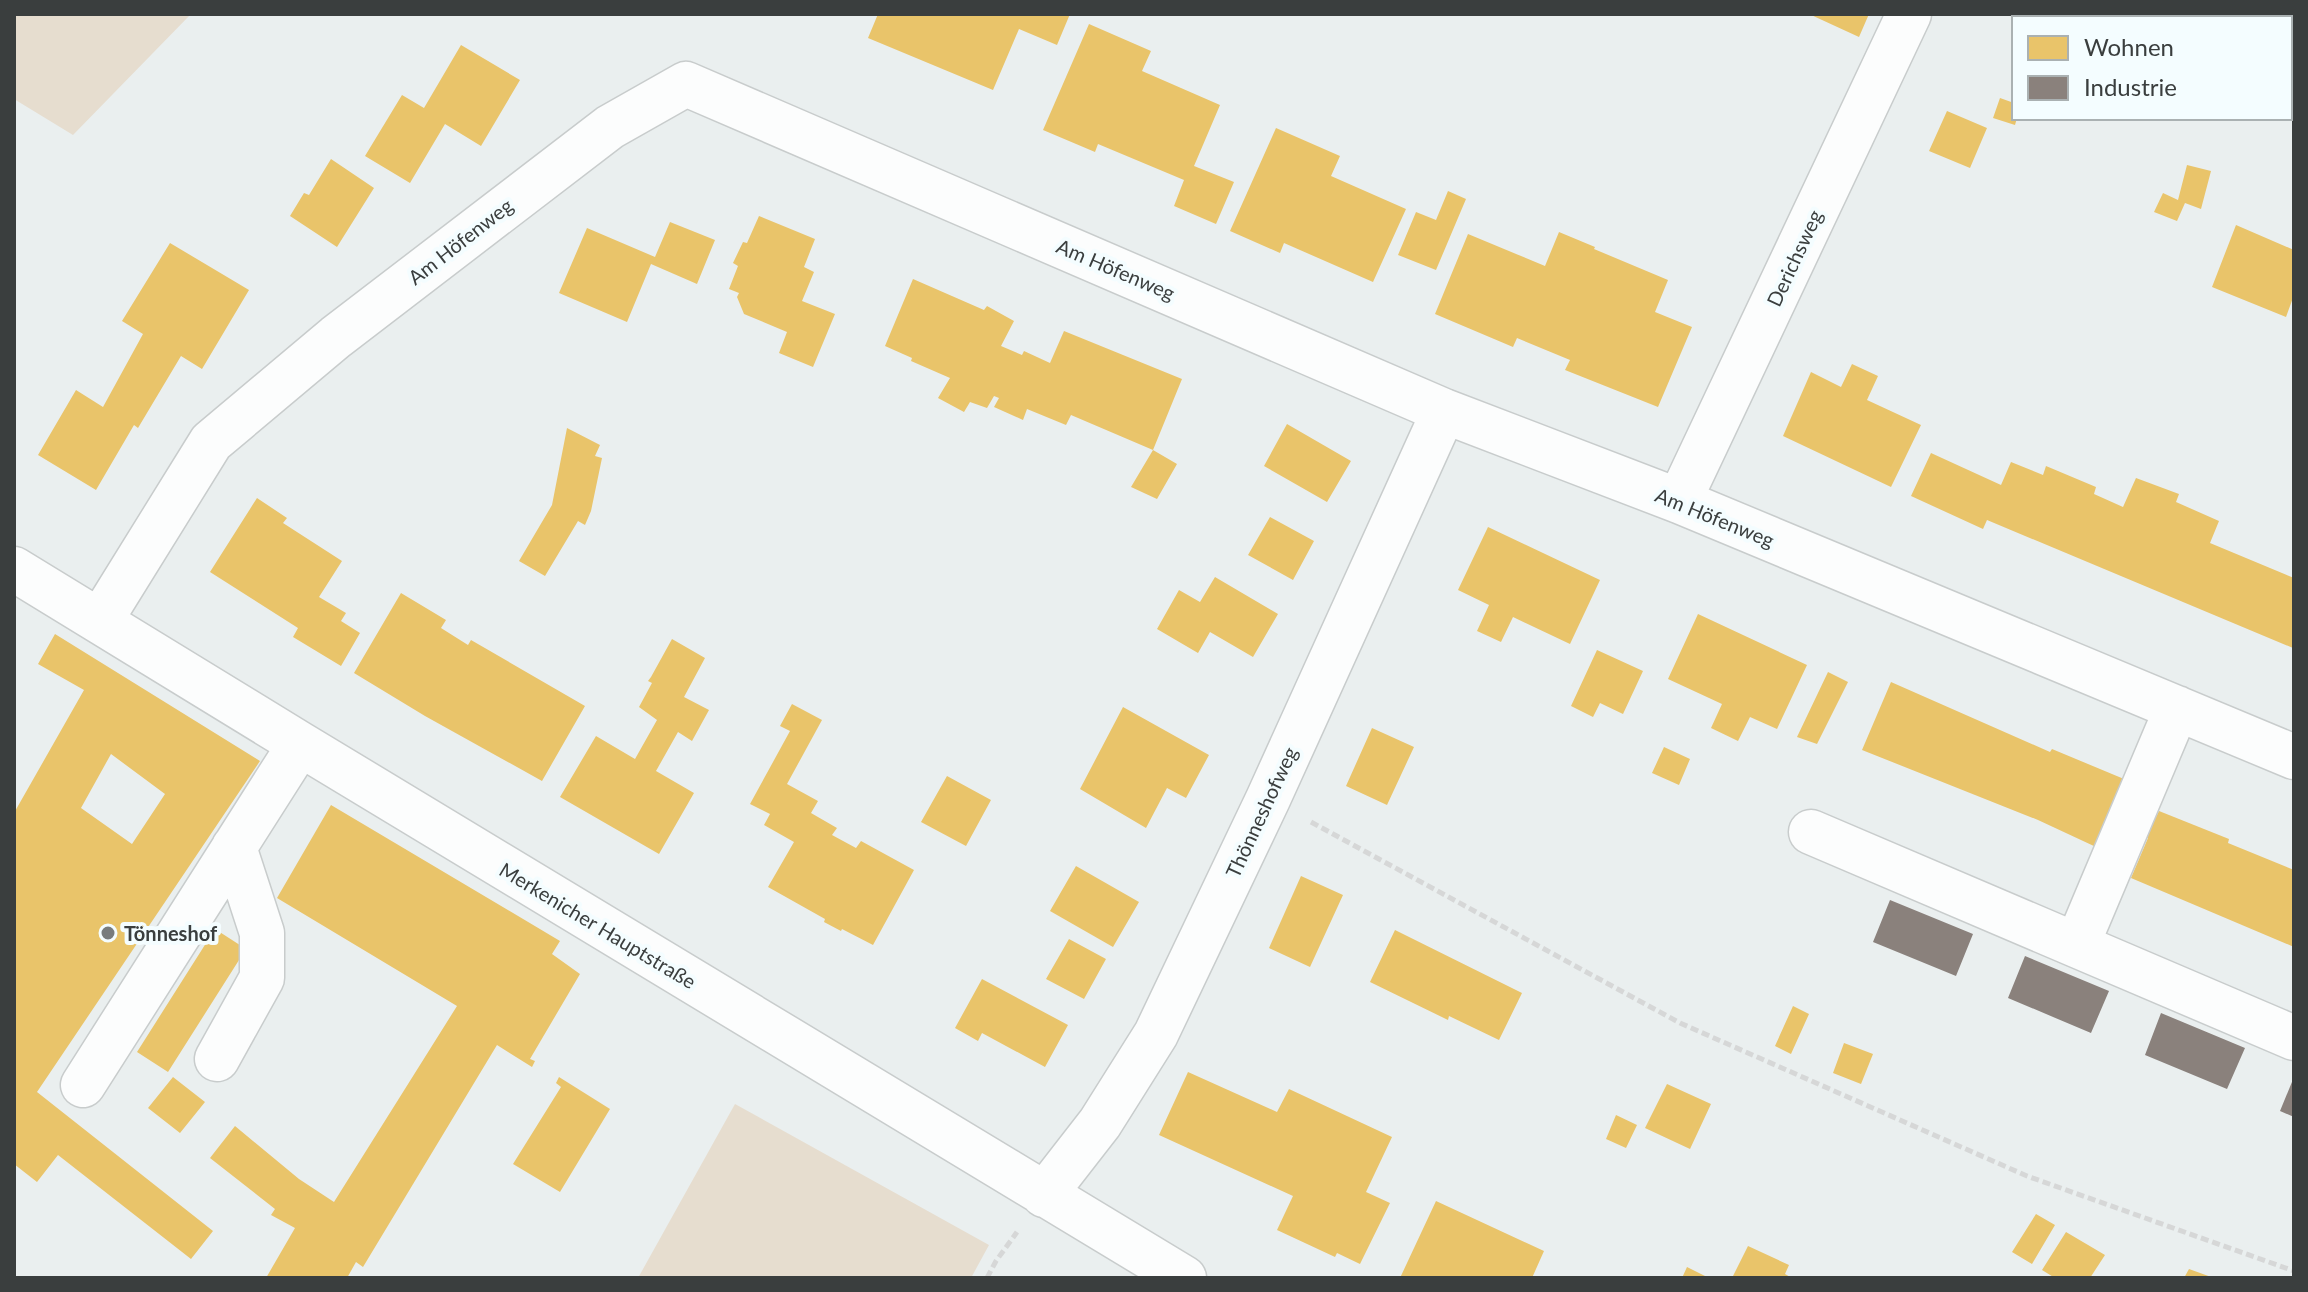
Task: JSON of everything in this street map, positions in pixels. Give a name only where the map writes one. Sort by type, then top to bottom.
[{"type":"street","name":"Derichsweg","points":[[1679,501],[1909,14]]},
{"type":"street","name":"Am Höfenweg","points":[[100,621],[211,442],[336,337],[610,127],[686,84],[1444,411],[1679,501],[2294,757]]},
{"type":"street","name":"Thönneshofweg","points":[[1044,1195],[1100,1123],[1156,1034],[1268,799],[1444,411]]},
{"type":"street","name":"Merkenicher Hauptstraße","points":[[14,569],[1184,1278]]},
{"type":"street","points":[[2077,945],[2177,708]]},
{"type":"street","points":[[83,1085],[300,744]]},
{"type":"street","points":[[1811,832],[2294,1038]]},
{"type":"street","points":[[217,1059],[262,978],[262,933],[234,847]]},
{"type":"path","points":[[1268,799],[1680,1023],[2027,1176],[2294,1271]]},
{"type":"shaded area","points":[[14,14],[191,14],[73,135],[14,99]]},
{"type":"shaded area","points":[[735,1104],[989,1245],[971,1278],[638,1278]]},
{"type":"building: Wohnen","points":[[878,14],[1070,14],[1057,45],[1019,29],[993,90],[868,38]]},
{"type":"building: Wohnen","points":[[1809,14],[1869,14],[1859,37]]},
{"type":"building: Wohnen","points":[[1089,24],[1151,51],[1142,71],[1220,105],[1194,166],[1234,182],[1216,224],[1174,206],[1184,180],[1098,144],[1095,152],[1043,130]]},
{"type":"building: Wohnen","points":[[461,45],[520,80],[481,146],[445,124],[410,183],[365,156],[402,95],[424,108]]},
{"type":"building: Wohnen","points":[[2000,98],[2012,102],[2015,125],[1993,118]]},
{"type":"building: Wohnen","points":[[1947,111],[1987,128],[1970,168],[1929,151]]},
{"type":"building: Wohnen","points":[[1276,128],[1340,156],[1331,176],[1406,209],[1373,282],[1284,243],[1280,253],[1230,231]]},
{"type":"building: Wohnen","points":[[331,159],[374,188],[337,247],[290,216],[304,193],[309,195]]},
{"type":"building: Wohnen","points":[[2187,165],[2211,171],[2201,209],[2185,203],[2177,221],[2154,212],[2163,193],[2178,200]]},
{"type":"building: Wohnen","points":[[1448,191],[1466,199],[1436,270],[1398,255],[1416,212],[1436,220]]},
{"type":"building: Wohnen","points":[[759,216],[815,239],[804,267],[814,272],[802,301],[835,314],[813,367],[779,353],[787,332],[744,314],[737,297],[739,293],[729,289],[738,266],[733,263],[743,242],[747,243]]},
{"type":"building: Wohnen","points":[[670,222],[715,240],[697,284],[651,264],[627,322],[559,293],[587,228],[655,257]]},
{"type":"building: Wohnen","points":[[2236,225],[2294,250],[2294,295],[2286,317],[2212,287]]},
{"type":"building: Wohnen","points":[[1559,232],[1668,280],[1655,312],[1692,327],[1658,407],[1565,370],[1570,360],[1517,338],[1513,347],[1435,314],[1468,234],[1545,266]]},
{"type":"building: Wohnen","points":[[170,243],[249,290],[202,369],[181,356],[138,428],[134,425],[96,490],[38,455],[76,390],[103,407],[143,334],[122,321]]},
{"type":"building: Wohnen","points":[[913,279],[984,310],[987,306],[1014,321],[1001,346],[1022,355],[1024,351],[1050,363],[1064,331],[1182,379],[1153,450],[1071,415],[1066,425],[1027,409],[1023,420],[994,407],[999,398],[994,396],[987,408],[970,402],[964,412],[938,398],[950,378],[885,346]]},
{"type":"building: Wohnen","points":[[1852,364],[1878,376],[1867,400],[1921,425],[1891,487],[1783,436],[1811,372],[1841,387]]},
{"type":"building: Wohnen","points":[[1287,424],[1351,461],[1327,502],[1264,466]]},
{"type":"building: Wohnen","points":[[567,428],[600,445],[595,456],[602,458],[585,525],[578,521],[545,576],[519,561],[552,505]]},
{"type":"building: Wohnen","points":[[1153,450],[1177,464],[1157,499],[1131,487]]},
{"type":"building: Wohnen","points":[[1931,453],[2001,485],[2011,462],[2043,475],[2046,466],[2096,487],[2094,494],[2123,507],[2136,478],[2179,494],[2176,502],[2219,521],[2210,543],[2294,578],[2293,648],[1987,520],[1983,529],[1911,496]]},
{"type":"building: Wohnen","points":[[257,498],[287,518],[283,523],[342,561],[319,597],[346,613],[341,621],[360,633],[341,666],[293,637],[298,628],[210,572]]},
{"type":"building: Wohnen","points":[[1270,517],[1314,541],[1293,580],[1248,555]]},
{"type":"building: Wohnen","points":[[1488,527],[1600,580],[1570,644],[1513,617],[1501,642],[1477,631],[1489,605],[1458,590]]},
{"type":"building: Wohnen","points":[[1215,577],[1278,614],[1253,657],[1210,632],[1198,653],[1157,629],[1179,590],[1200,602]]},
{"type":"building: Wohnen","points":[[401,593],[446,620],[441,628],[468,645],[471,640],[585,706],[542,781],[354,673]]},
{"type":"building: Wohnen","points":[[1698,614],[1807,665],[1777,729],[1750,717],[1738,741],[1711,728],[1722,704],[1668,679]]},
{"type":"building: Wohnen","points":[[55,634],[260,761],[37,1092],[213,1231],[191,1259],[58,1155],[37,1182],[14,1164],[14,813],[84,690],[38,664]],"holes":[[[111,754],[165,794],[132,844],[81,808]]]},
{"type":"building: Wohnen","points":[[672,639],[705,658],[684,697],[709,710],[692,741],[678,732],[656,771],[694,793],[659,854],[560,797],[596,736],[635,759],[657,720],[639,707],[652,683],[648,681]]},
{"type":"building: Wohnen","points":[[1597,650],[1643,671],[1623,714],[1600,703],[1593,717],[1571,706]]},
{"type":"building: Wohnen","points":[[1828,672],[1848,682],[1817,744],[1797,737]]},
{"type":"building: Wohnen","points":[[1891,682],[2050,752],[2052,749],[2124,779],[2096,847],[2038,820],[1862,750]]},
{"type":"building: Wohnen","points":[[792,704],[822,720],[787,784],[818,801],[811,813],[837,828],[832,835],[856,848],[861,841],[914,870],[873,945],[824,922],[825,919],[768,887],[794,842],[764,825],[770,814],[750,804],[790,731],[780,726]]},
{"type":"building: Wohnen","points":[[1123,707],[1209,755],[1186,798],[1167,788],[1146,828],[1080,789]]},
{"type":"building: Wohnen","points":[[1372,728],[1414,747],[1387,805],[1346,786]]},
{"type":"building: Wohnen","points":[[1664,747],[1690,759],[1679,785],[1652,773]]},
{"type":"building: Wohnen","points":[[947,776],[991,800],[966,846],[921,822]]},
{"type":"building: Wohnen","points":[[331,805],[560,941],[552,954],[580,974],[530,1059],[535,1061],[532,1067],[497,1045],[363,1267],[356,1262],[347,1278],[266,1278],[295,1228],[271,1215],[275,1209],[210,1158],[235,1126],[299,1179],[334,1202],[457,1006],[277,898]]},
{"type":"building: Wohnen","points":[[2159,811],[2294,870],[2294,947],[2131,878],[2148,838],[2137,834],[2145,813],[2156,817]]},
{"type":"building: Wohnen","points":[[1076,866],[1139,902],[1113,947],[1050,911]]},
{"type":"building: Wohnen","points":[[1301,876],[1343,895],[1310,967],[1269,948]]},
{"type":"building: Wohnen","points":[[215,929],[246,949],[168,1072],[137,1052]]},
{"type":"building: Wohnen","points":[[1395,930],[1522,993],[1499,1040],[1449,1016],[1448,1020],[1370,982]]},
{"type":"building: Wohnen","points":[[1069,939],[1106,959],[1084,999],[1046,979]]},
{"type":"building: Wohnen","points":[[982,979],[1068,1025],[1045,1067],[982,1033],[978,1041],[955,1028]]},
{"type":"building: Wohnen","points":[[1793,1006],[1809,1014],[1791,1054],[1775,1046]]},
{"type":"building: Wohnen","points":[[1844,1043],[1873,1054],[1861,1084],[1833,1073]]},
{"type":"building: Wohnen","points":[[1188,1072],[1277,1112],[1289,1089],[1392,1137],[1366,1192],[1390,1203],[1360,1264],[1337,1253],[1335,1257],[1277,1230],[1293,1196],[1159,1135]]},
{"type":"building: Wohnen","points":[[173,1077],[205,1102],[180,1133],[148,1108]]},
{"type":"building: Wohnen","points":[[559,1077],[610,1109],[560,1192],[513,1164],[561,1087],[556,1083]]},
{"type":"building: Wohnen","points":[[1667,1084],[1711,1104],[1690,1149],[1645,1128]]},
{"type":"building: Wohnen","points":[[1616,1115],[1637,1125],[1626,1148],[1606,1139]]},
{"type":"building: Wohnen","points":[[1436,1201],[1544,1251],[1532,1278],[1400,1278]]},
{"type":"building: Wohnen","points":[[2036,1214],[2055,1225],[2032,1264],[2012,1252]]},
{"type":"building: Wohnen","points":[[2066,1232],[2105,1255],[2090,1278],[2055,1278],[2042,1270]]},
{"type":"building: Wohnen","points":[[1748,1246],[1789,1265],[1785,1274],[1792,1278],[1732,1278]]},
{"type":"building: Wohnen","points":[[1687,1267],[1709,1278],[1682,1278]]},
{"type":"building: Wohnen","points":[[2189,1269],[2214,1278],[2184,1278]]},
{"type":"building: Industrie","points":[[1890,900],[1973,934],[1956,976],[1873,942]]},
{"type":"building: Industrie","points":[[2025,956],[2109,991],[2091,1033],[2008,998]]},
{"type":"building: Industrie","points":[[2161,1013],[2245,1048],[2227,1089],[2145,1055]]},
{"type":"building: Industrie","points":[[2294,1077],[2294,1117],[2280,1111]]},
{"type":"place","name":"Tönneshof","points":[[108,933]]}]
